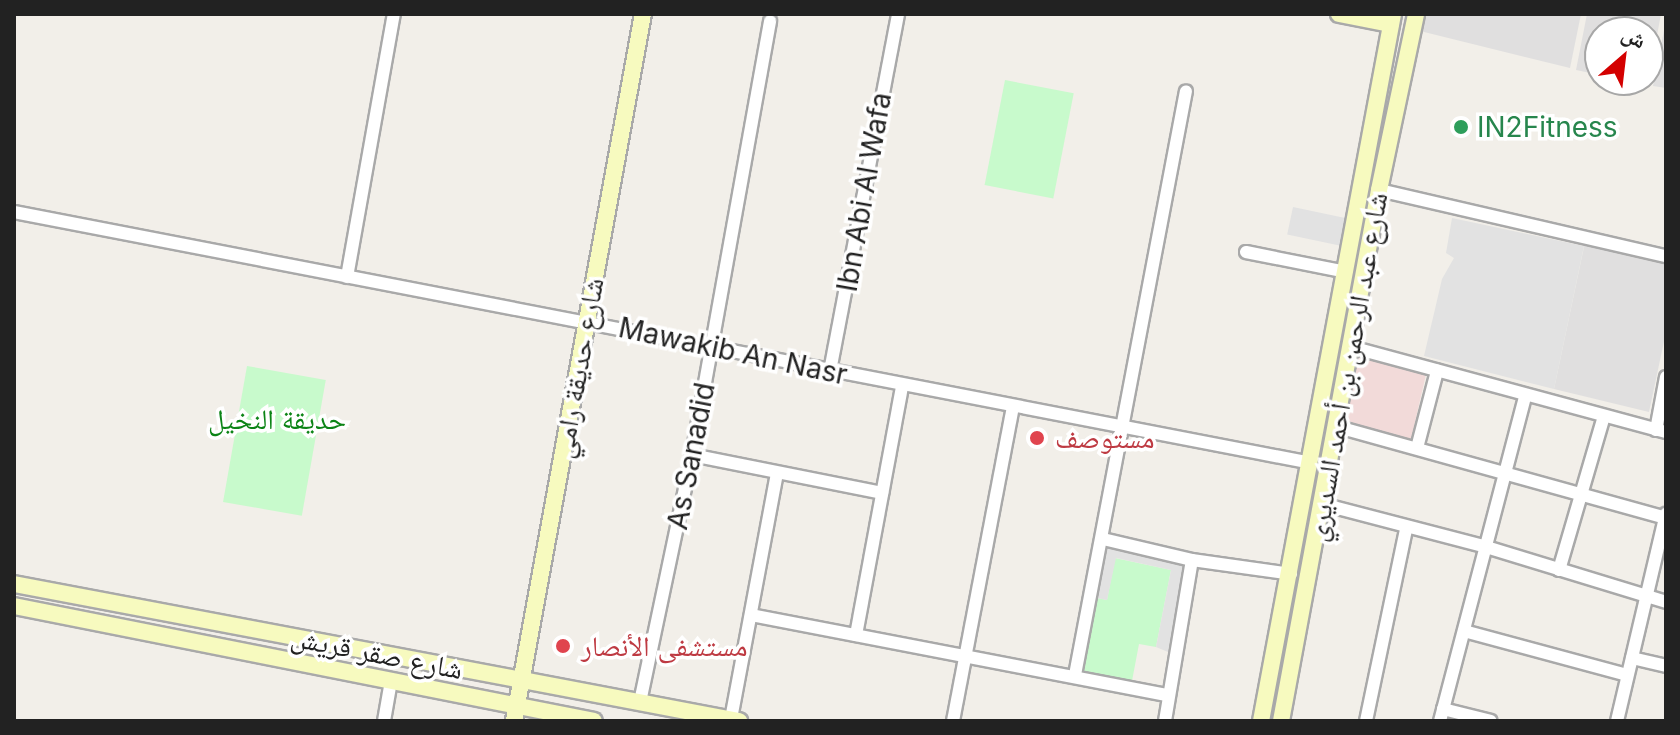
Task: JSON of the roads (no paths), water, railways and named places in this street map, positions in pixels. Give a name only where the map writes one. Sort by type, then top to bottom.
[{"type":"street","points":[[347,277],[394,14]]},
{"type":"street","name":"شارع حديقة رامي","points":[[515,713],[643,14]]},
{"type":"street","name":"Ibn Abi Al Wafa","points":[[830,371],[898,14]]},
{"type":"street","points":[[1339,14],[1392,19]]},
{"type":"street","name":"شارع عبد الرحمن بن أحمد السديري","points":[[1281,721],[1338,427],[1379,190],[1416,14]]},
{"type":"street","name":"شارع عبد الرحمن بن أحمد السديري","points":[[1261,721],[1291,574],[1392,19]]},
{"type":"street","name":"As Sanadid","points":[[640,702],[692,455],[770,21]]},
{"type":"street","points":[[1075,675],[1186,91]]},
{"type":"street","points":[[1379,190],[1666,256]]},
{"type":"street","name":"Mawakib An Nasr","points":[[14,212],[463,301],[587,320],[902,386],[1311,463]]},
{"type":"street","points":[[1246,252],[1346,272]]},
{"type":"street","points":[[1351,347],[1661,431],[1666,377]]},
{"type":"street","points":[[1417,448],[1437,371]]},
{"type":"street","points":[[856,635],[902,386]]},
{"type":"street","points":[[1491,721],[1441,715],[1483,546],[1525,396]]},
{"type":"street","points":[[953,721],[1013,407]]},
{"type":"street","points":[[1559,570],[1604,416]]},
{"type":"street","points":[[1338,427],[1666,516],[1617,721]]},
{"type":"street","points":[[692,455],[882,493]]},
{"type":"street","points":[[735,720],[777,473]]},
{"type":"street","points":[[1322,504],[1406,529],[1483,546],[1666,602]]},
{"type":"street","points":[[1366,721],[1406,529]]},
{"type":"street","points":[[1103,539],[1192,560],[1291,574]]},
{"type":"street","points":[[1165,721],[1192,560]]},
{"type":"street","name":"شارع صقر قريش","points":[[14,584],[735,720]]},
{"type":"street","name":"شارع صقر قريش","points":[[14,606],[391,681],[515,713],[594,721]]},
{"type":"street","points":[[751,615],[1168,695]]},
{"type":"street","points":[[1464,631],[1627,675]]},
{"type":"street","points":[[1632,658],[1666,666]]},
{"type":"street","points":[[384,721],[391,681]]},
{"type":"place","name":"IN2Fitness","points":[[1461,127]]},
{"type":"place","name":"مستوصف","points":[[1037,438]]},
{"type":"place","name":"مستشفى الأنصار","points":[[563,646]]},
{"type":"park label","name":"حديقة النخيل","points":[[277,419]]}]
